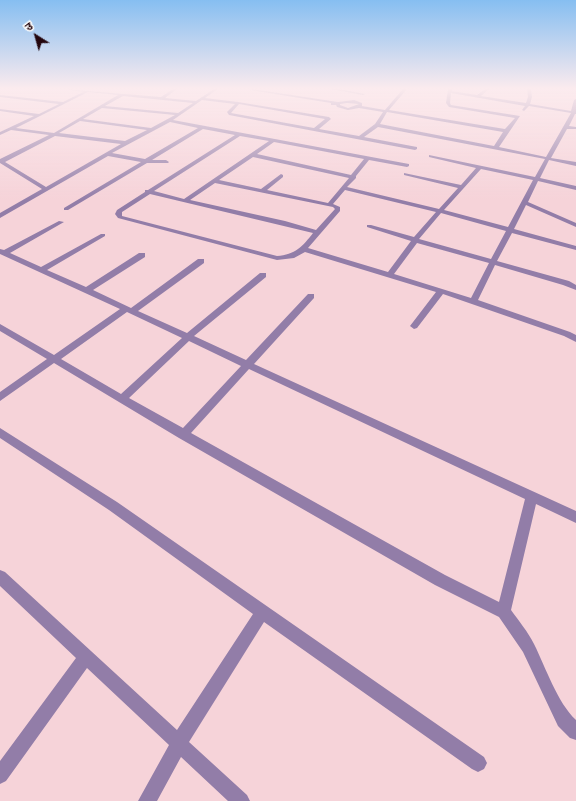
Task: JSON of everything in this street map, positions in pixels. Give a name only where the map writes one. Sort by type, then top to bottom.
[{"type":"street","points":[[0,134],[17,126]]},
{"type":"street","points":[[1,162],[68,126]]},
{"type":"street","points":[[127,126],[154,130]]},
{"type":"street","points":[[0,216],[126,143],[160,126]]},
{"type":"street","points":[[199,126],[407,165]]},
{"type":"street","points":[[296,126],[415,148]]},
{"type":"street","points":[[315,130],[319,126]]},
{"type":"street","points":[[360,138],[374,126]]},
{"type":"street","points":[[383,126],[576,164]]},
{"type":"street","points":[[479,126],[506,131]]},
{"type":"street","points":[[496,148],[510,126]]},
{"type":"street","points":[[66,209],[203,127]]},
{"type":"street","points":[[473,301],[524,202],[566,127],[576,128]]},
{"type":"street","points":[[12,129],[126,143]]},
{"type":"street","points":[[215,181],[329,205],[338,208],[337,211],[317,232],[304,249],[296,255],[288,258],[277,258],[120,217],[117,212],[118,211],[147,191],[239,134]]},
{"type":"street","points":[[185,201],[274,140]]},
{"type":"street","points":[[508,151],[529,161]]},
{"type":"street","points":[[107,154],[144,161],[166,162]]},
{"type":"street","points":[[253,155],[354,177]]},
{"type":"street","points":[[431,156],[576,188]]},
{"type":"street","points":[[329,205],[354,177],[368,158]]},
{"type":"street","points":[[1,162],[46,189]]},
{"type":"street","points":[[536,164],[543,167]]},
{"type":"street","points":[[390,275],[415,240],[440,211],[463,188],[480,167]]},
{"type":"street","points":[[406,174],[463,188]]},
{"type":"street","points":[[263,190],[281,176]]},
{"type":"street","points":[[344,188],[440,211],[576,248]]},
{"type":"street","points":[[147,191],[285,223],[317,232]]},
{"type":"street","points":[[524,202],[576,225]]},
{"type":"street","points":[[2,252],[61,222]]},
{"type":"street","points":[[369,226],[566,283],[576,288]]},
{"type":"street","points":[[42,270],[103,235]]},
{"type":"street","points":[[304,249],[473,301],[567,334],[576,339]]},
{"type":"street","points":[[2,252],[576,517]]},
{"type":"street","points":[[86,291],[142,255]]},
{"type":"street","points":[[0,397],[54,359],[201,261]]},
{"type":"street","points":[[122,399],[188,337],[263,275]]},
{"type":"street","points":[[414,326],[441,291]]},
{"type":"street","points":[[183,435],[311,296]]},
{"type":"street","points":[[1,329],[183,435],[440,580],[504,612],[528,647],[564,720],[576,732]]},
{"type":"street","points":[[0,432],[113,506],[478,763]]},
{"type":"street","points":[[504,612],[532,496]]},
{"type":"street","points":[[2,581],[241,801]]},
{"type":"street","points":[[147,801],[179,743],[262,612]]},
{"type":"street","points":[[0,775],[86,657]]}]
